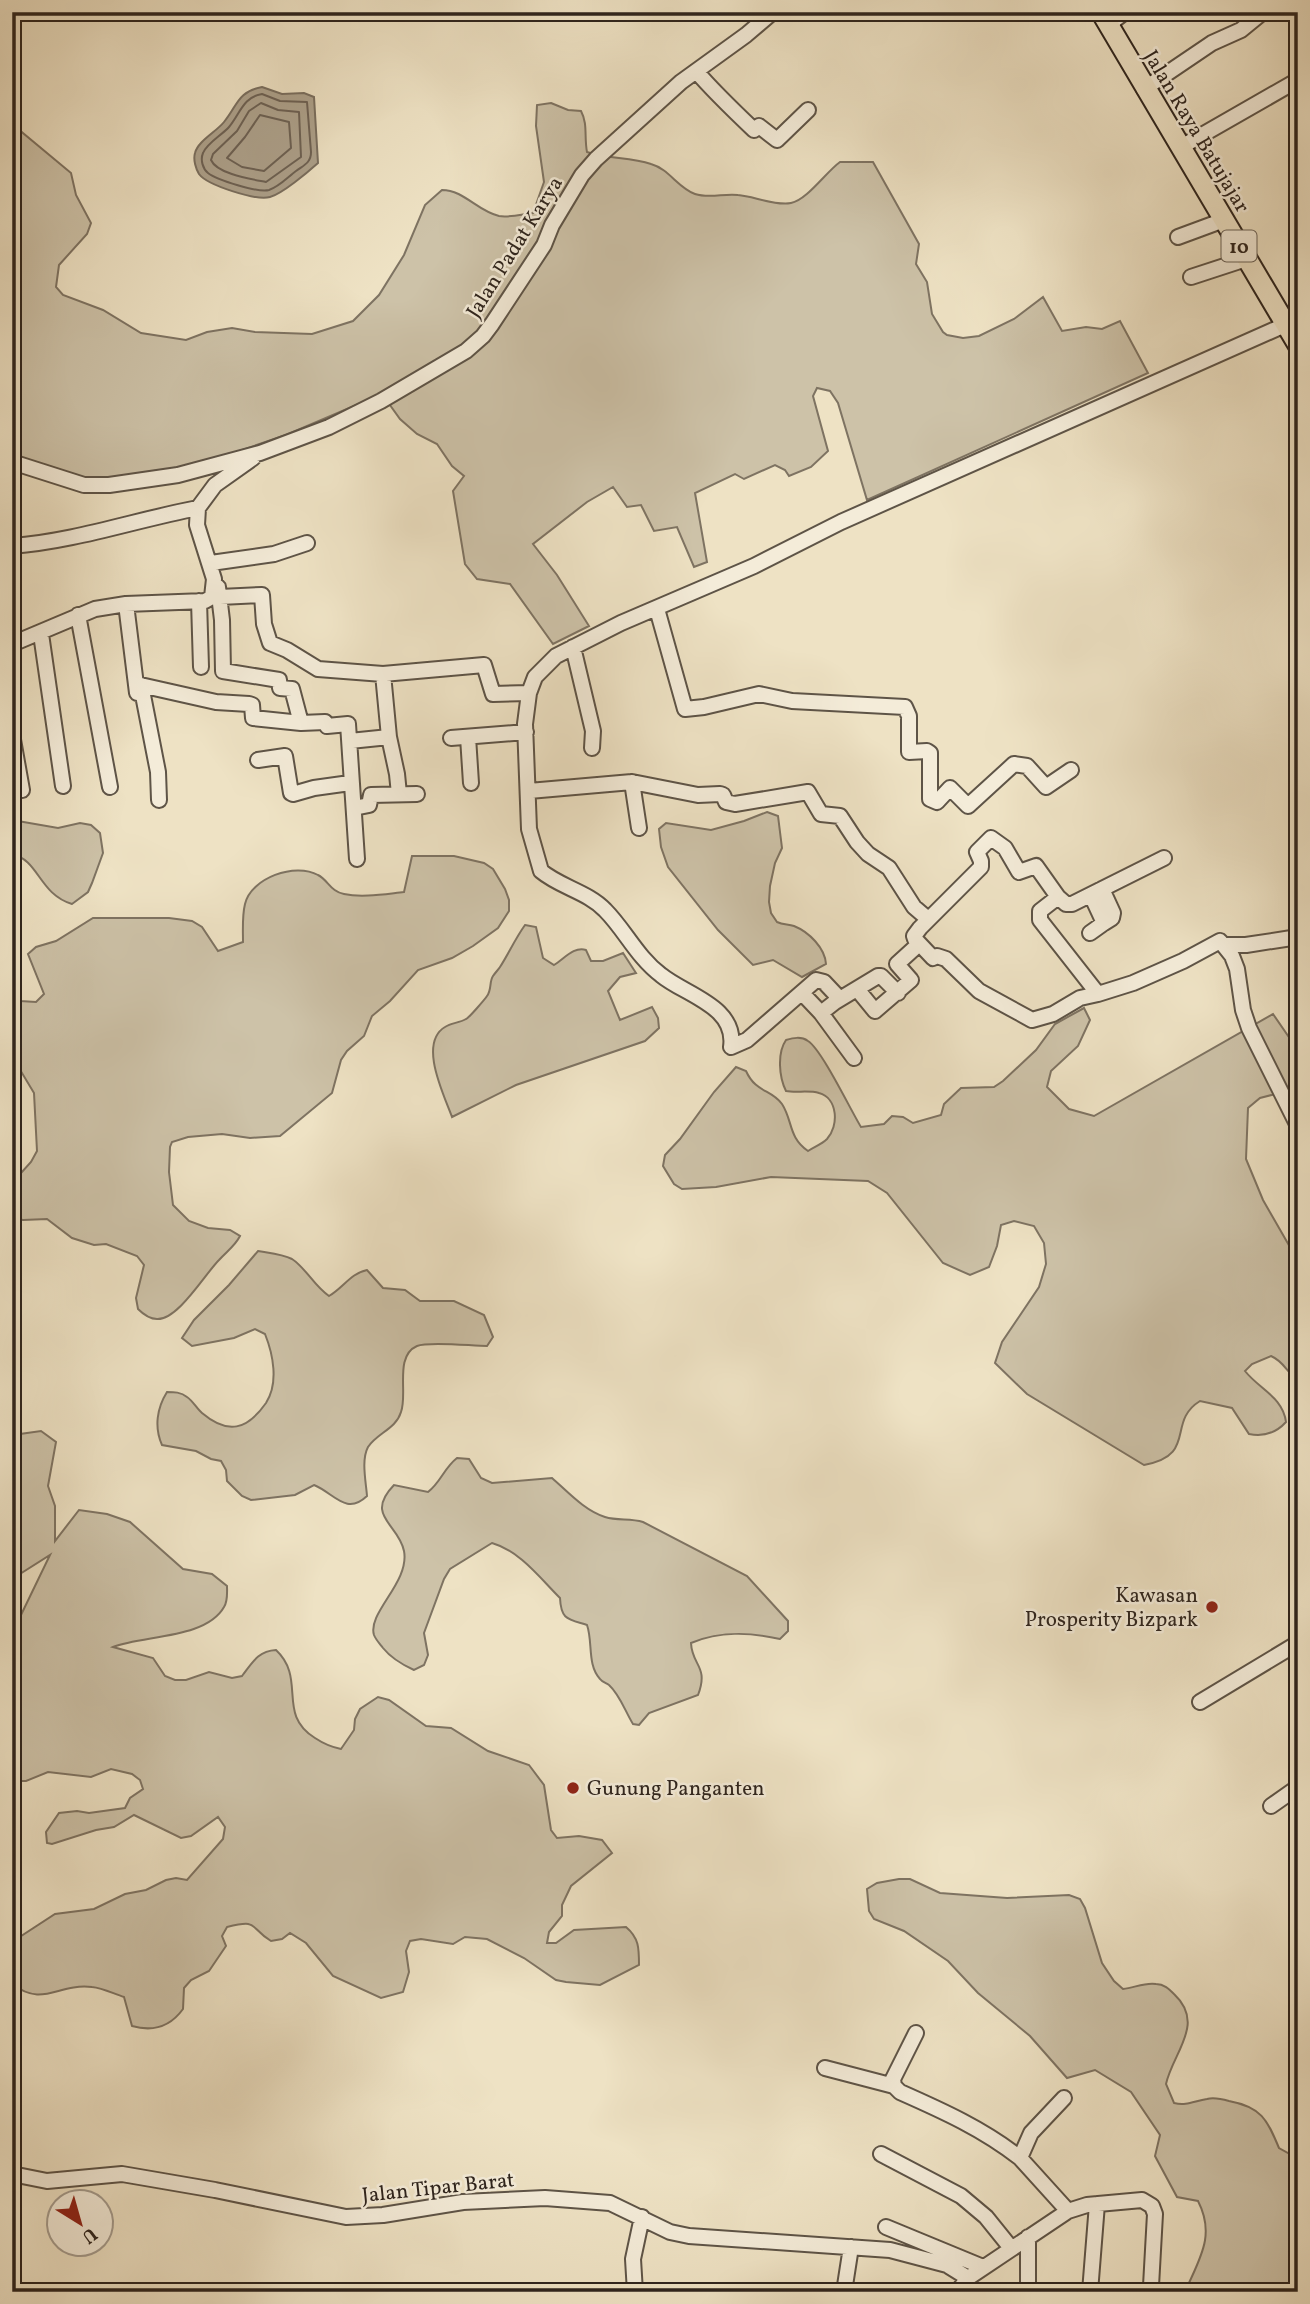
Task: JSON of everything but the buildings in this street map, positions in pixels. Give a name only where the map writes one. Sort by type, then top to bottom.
[{"type":"highway","name":"Jalan Raya Batujajar","points":[[1104,18],[1298,345]]},
{"type":"street","name":"Jalan Padat Karya","points":[[12,462],[84,485],[109,485],[178,475],[260,453],[329,427],[381,401],[469,349],[488,330],[544,246],[552,225],[582,175],[608,146],[681,82],[773,12]]},
{"type":"street","points":[[1104,18],[1125,12]]},
{"type":"street","points":[[1144,89],[1214,42],[1241,30],[1263,12]]},
{"type":"street","points":[[695,71],[729,108],[754,130],[759,126],[777,140],[808,110]]},
{"type":"street","points":[[1181,147],[1298,80]]},
{"type":"street","points":[[1178,237],[1224,220]]},
{"type":"street","points":[[1191,277],[1247,259]]},
{"type":"street","points":[[839,999],[819,979],[747,1040],[731,1047],[730,1031],[716,1009],[661,976],[639,954],[605,909],[541,871],[529,829],[526,732],[528,693],[541,669],[556,656],[621,623],[754,566],[841,522],[1287,324]]},
{"type":"street","points":[[260,453],[215,485],[198,508],[197,525],[211,563],[219,597],[223,671],[279,680],[280,688],[292,689],[301,723]]},
{"type":"street","points":[[12,546],[46,543],[97,533],[132,521],[198,508]]},
{"type":"street","points":[[211,563],[274,554],[307,543]]},
{"type":"street","points":[[12,644],[103,607],[205,601],[214,594],[214,579]]},
{"type":"street","points":[[219,597],[262,595],[264,624],[270,643],[318,669],[383,674],[484,665],[493,694],[528,693]]},
{"type":"street","points":[[199,601],[201,667]]},
{"type":"street","points":[[126,604],[139,684],[158,772],[159,800]]},
{"type":"street","points":[[657,609],[685,709],[759,694],[792,701],[905,707],[909,716],[909,752],[930,753],[930,799],[937,802],[950,788],[968,806],[1014,764],[1027,766],[1046,787],[1071,769]]},
{"type":"street","points":[[78,615],[110,787]]},
{"type":"street","points":[[41,634],[63,786]]},
{"type":"street","points":[[573,647],[593,731],[592,748]]},
{"type":"street","points":[[383,674],[389,737],[399,794]]},
{"type":"street","points":[[139,684],[216,702],[249,704],[252,705],[253,718],[301,723],[326,722],[327,726],[347,724],[357,859]]},
{"type":"street","points":[[139,684],[140,715]]},
{"type":"street","points":[[451,738],[526,732]]},
{"type":"street","points":[[350,741],[389,737]]},
{"type":"street","points":[[468,737],[471,783]]},
{"type":"street","points":[[13,741],[22,790]]},
{"type":"street","points":[[258,760],[285,756],[290,793],[293,794],[351,783]]},
{"type":"street","points":[[529,791],[632,782],[698,795],[720,794],[729,804],[808,792],[821,814],[840,816],[868,854],[889,868],[914,907],[928,919]]},
{"type":"street","points":[[632,782],[639,828]]},
{"type":"street","points":[[354,808],[369,805],[371,796],[417,794]]},
{"type":"street","points":[[1164,858],[1072,904],[1066,904],[1036,866],[1019,872],[1005,848],[991,838],[978,849],[981,867],[914,936],[933,958],[937,956],[946,959],[969,984],[1032,1020],[1052,1014],[1080,998],[1133,983],[1183,961],[1218,941],[1224,945],[1237,969],[1245,1020],[1298,1126]]},
{"type":"street","points":[[1090,933],[1104,923],[1096,892]]},
{"type":"street","points":[[1058,897],[1040,911],[1040,920],[1098,994]]},
{"type":"street","points":[[1224,945],[1246,945],[1298,937]]},
{"type":"street","points":[[857,989],[875,1011],[911,980],[897,964],[919,944]]},
{"type":"street","points":[[821,1013],[839,999],[881,976],[898,993]]},
{"type":"street","points":[[802,993],[821,1013],[854,1058]]},
{"type":"street","points":[[1200,1702],[1298,1643]]},
{"type":"street","points":[[1270,1806],[1298,1787]]},
{"type":"street","points":[[894,2086],[893,2079],[916,2033]]},
{"type":"street","points":[[825,2068],[894,2086],[900,2092],[974,2126],[1020,2158],[1068,2211]]},
{"type":"street","points":[[1020,2158],[1028,2138],[1064,2098]]},
{"type":"street","points":[[881,2154],[961,2196],[986,2217],[1011,2248]]},
{"type":"street","name":"Jalan Tipar Barat","points":[[12,2174],[47,2181],[122,2174],[346,2217],[383,2215],[463,2202],[545,2198],[610,2203],[670,2232],[689,2236],[890,2250],[947,2265],[968,2277]]},
{"type":"street","points":[[957,2292],[968,2277],[1068,2211],[1097,2204],[1142,2200],[1154,2209],[1150,2286]]},
{"type":"street","points":[[1090,2292],[1097,2204]]},
{"type":"street","points":[[635,2292],[633,2259],[642,2217]]},
{"type":"street","points":[[886,2227],[983,2267]]},
{"type":"street","points":[[1028,2236],[1028,2292]]},
{"type":"street","points":[[844,2292],[851,2247]]},
{"type":"shaded area","points":[[551,103],[568,110],[581,111],[587,152],[657,166],[695,194],[738,195],[791,203],[803,197],[840,162],[873,162],[919,244],[916,264],[927,282],[932,314],[943,332],[963,338],[979,336],[1014,319],[1043,297],[1062,331],[1086,327],[1102,329],[1120,321],[1148,373],[867,500],[838,403],[830,391],[817,388],[813,396],[828,451],[811,467],[789,476],[785,470],[775,465],[744,479],[735,474],[695,493],[707,562],[694,567],[677,527],[654,531],[641,505],[627,507],[613,487],[587,502],[533,544],[557,575],[589,626],[553,644],[510,584],[477,579],[465,564],[453,491],[464,476],[452,466],[437,444],[417,434],[400,419],[382,394],[286,435],[195,466],[89,481],[12,457],[12,124],[71,173],[76,195],[91,223],[87,234],[59,265],[56,287],[63,295],[103,310],[141,333],[186,340],[207,332],[232,328],[255,332],[312,334],[353,321],[379,295],[404,255],[425,205],[442,190],[457,193],[499,216],[533,213],[544,182],[536,126],[537,105]]},
{"type":"shaded area","points":[[767,812],[778,816],[782,848],[775,863],[770,886],[771,913],[777,922],[794,926],[810,936],[825,958],[826,964],[802,977],[773,960],[753,965],[718,930],[668,867],[661,847],[659,829],[666,823],[711,830]]},
{"type":"shaded area","points":[[12,820],[58,828],[80,823],[91,825],[100,833],[103,853],[88,892],[72,904],[52,893],[28,863],[12,854]]},
{"type":"shaded area","points":[[412,856],[454,856],[484,863],[493,869],[505,889],[509,911],[498,928],[473,946],[452,958],[418,970],[390,1001],[372,1016],[364,1036],[347,1051],[341,1060],[332,1093],[280,1136],[250,1138],[222,1134],[188,1137],[172,1142],[169,1172],[173,1205],[189,1221],[208,1228],[230,1230],[240,1236],[174,1312],[157,1319],[138,1309],[136,1298],[144,1265],[137,1256],[106,1244],[94,1245],[72,1238],[47,1219],[12,1218],[12,1183],[37,1151],[34,1093],[16,1063],[12,1062],[12,997],[20,1001],[36,1002],[44,994],[28,954],[36,947],[56,941],[93,918],[169,918],[192,921],[202,927],[218,951],[243,942],[243,918],[249,895],[265,880],[275,875],[298,870],[309,871],[318,875],[336,891],[351,895],[404,892]]},
{"type":"shaded area","points":[[525,925],[536,927],[543,958],[554,965],[569,954],[582,949],[586,950],[591,961],[603,961],[623,953],[636,973],[620,977],[608,991],[620,1020],[652,1007],[658,1018],[659,1028],[645,1041],[516,1085],[452,1117],[435,1070],[433,1057],[437,1035],[445,1027],[468,1018],[486,998],[493,976]]},
{"type":"shaded area","points":[[1084,1008],[1090,1020],[1078,1046],[1051,1071],[1047,1087],[1069,1109],[1094,1116],[1273,1014],[1298,1047],[1298,1102],[1291,1090],[1260,1098],[1248,1108],[1246,1159],[1263,1200],[1298,1261],[1298,1379],[1271,1356],[1252,1364],[1245,1371],[1275,1400],[1284,1413],[1286,1422],[1274,1431],[1260,1435],[1249,1434],[1232,1408],[1200,1401],[1184,1418],[1171,1454],[1144,1465],[1027,1394],[995,1363],[1002,1342],[1039,1287],[1046,1264],[1044,1243],[1034,1226],[1014,1221],[1001,1225],[989,1267],[970,1275],[943,1263],[887,1193],[868,1181],[771,1177],[716,1187],[682,1189],[674,1184],[663,1166],[665,1155],[736,1067],[746,1071],[754,1083],[778,1099],[797,1140],[808,1151],[827,1139],[835,1120],[830,1100],[815,1092],[786,1091],[780,1058],[786,1040],[803,1038],[814,1047],[861,1127],[884,1124],[892,1116],[903,1117],[913,1123],[941,1115],[944,1104],[961,1088],[994,1087],[1003,1081],[1036,1050],[1055,1024]]},
{"type":"shaded area","points":[[258,1251],[292,1259],[329,1296],[356,1274],[367,1270],[383,1288],[405,1290],[420,1301],[454,1301],[484,1315],[493,1337],[487,1346],[431,1344],[417,1346],[410,1351],[404,1367],[401,1412],[395,1423],[368,1447],[364,1465],[367,1496],[360,1502],[353,1504],[340,1501],[314,1485],[295,1495],[251,1500],[242,1496],[227,1481],[226,1470],[221,1461],[196,1451],[162,1445],[158,1418],[167,1392],[185,1395],[211,1420],[229,1427],[252,1419],[270,1395],[274,1378],[265,1334],[255,1329],[234,1338],[192,1346],[182,1338],[194,1320]]},
{"type":"shaded area","points":[[41,1431],[56,1442],[48,1486],[55,1506],[55,1541],[79,1510],[107,1514],[130,1522],[183,1569],[212,1574],[227,1586],[224,1607],[203,1625],[189,1631],[113,1647],[153,1658],[165,1676],[175,1680],[186,1680],[209,1672],[232,1678],[242,1676],[260,1655],[276,1650],[290,1673],[294,1707],[303,1729],[328,1745],[341,1749],[354,1730],[360,1709],[378,1697],[389,1700],[426,1726],[451,1728],[488,1751],[529,1765],[544,1785],[551,1830],[557,1838],[579,1836],[602,1840],[612,1853],[571,1886],[562,1905],[562,1916],[549,1932],[547,1943],[556,1943],[574,1930],[626,1927],[634,1935],[639,1965],[600,1985],[566,1982],[556,1980],[524,1958],[487,1939],[465,1937],[453,1944],[421,1939],[410,1941],[406,1951],[409,1972],[403,1992],[381,1998],[333,1976],[306,1943],[290,1933],[282,1939],[271,1941],[253,1926],[245,1924],[227,1927],[222,1936],[226,1946],[209,1971],[191,1980],[184,1988],[183,2009],[167,2024],[154,2028],[132,2026],[124,1997],[100,1989],[80,1987],[33,1994],[12,1984],[12,1942],[55,1914],[94,1909],[125,1894],[146,1890],[166,1880],[187,1880],[223,1839],[225,1827],[218,1817],[191,1836],[181,1838],[134,1815],[114,1827],[52,1844],[47,1843],[46,1832],[59,1813],[89,1813],[125,1808],[130,1798],[143,1789],[140,1780],[132,1774],[111,1769],[91,1777],[48,1772],[26,1781],[12,1781],[12,1623],[20,1617],[50,1555],[12,1579],[12,1438]]},
{"type":"shaded area","points":[[457,1458],[469,1459],[481,1478],[492,1483],[552,1478],[598,1514],[643,1522],[747,1576],[788,1621],[788,1631],[780,1639],[735,1634],[713,1636],[691,1643],[702,1678],[698,1695],[649,1713],[639,1725],[633,1724],[616,1693],[601,1680],[593,1667],[587,1625],[567,1618],[562,1611],[560,1598],[537,1574],[512,1552],[492,1543],[450,1569],[424,1633],[428,1655],[424,1665],[414,1670],[406,1666],[386,1652],[374,1635],[377,1617],[401,1574],[404,1563],[401,1542],[386,1520],[382,1505],[394,1485],[428,1492]]},
{"type":"shaded area","points":[[910,1879],[940,1893],[1007,1898],[1069,1895],[1080,1899],[1102,1963],[1114,1981],[1123,1989],[1159,1984],[1174,1994],[1183,2005],[1187,2027],[1166,2084],[1174,2103],[1187,2104],[1215,2098],[1249,2107],[1262,2116],[1279,2148],[1288,2153],[1298,2152],[1298,2292],[1185,2292],[1204,2247],[1206,2225],[1198,2201],[1177,2197],[1155,2156],[1160,2135],[1131,2092],[1095,2070],[1067,2078],[1030,2036],[978,1993],[948,1961],[904,1931],[874,1919],[869,1911],[867,1889],[877,1883]]},
{"type":"water","points":[[262,87],[282,94],[304,93],[314,97],[318,163],[281,192],[263,198],[212,183],[199,174],[194,159],[200,144],[224,122],[239,100],[247,92]]},
{"type":"place","name":"Kawasan Prosperity Bizpark","points":[[1212,1607]]},
{"type":"place","name":"Gunung Panganten","points":[[573,1788]]}]
